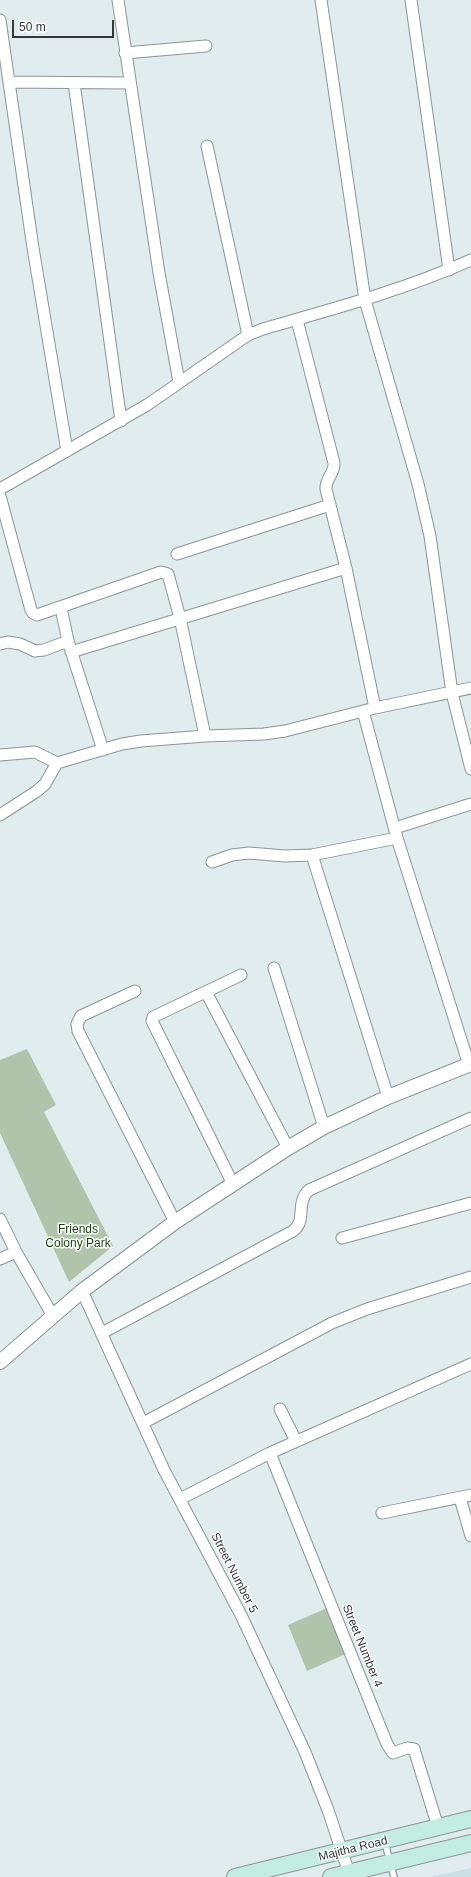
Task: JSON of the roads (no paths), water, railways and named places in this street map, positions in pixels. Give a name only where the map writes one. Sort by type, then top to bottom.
[{"type":"main road","name":"Majitha Road","points":[[235,1877],[471,1819]]},
{"type":"main road","name":"Majitha Road","points":[[331,1877],[349,1873],[392,1869],[471,1843]]},
{"type":"street","points":[[118,0],[129,84],[179,382]]},
{"type":"street","points":[[320,0],[365,300],[418,484],[430,536],[452,692],[471,769]]},
{"type":"street","points":[[411,0],[449,270]]},
{"type":"street","points":[[0,20],[6,76],[67,451]]},
{"type":"street","points":[[125,53],[206,46]]},
{"type":"street","points":[[6,76],[74,83],[129,84]]},
{"type":"street","points":[[74,83],[121,421]]},
{"type":"street","points":[[207,146],[248,335]]},
{"type":"street","points":[[0,489],[121,421],[248,335],[365,300],[449,270],[471,260]]},
{"type":"street","points":[[297,320],[334,463],[334,472],[326,486],[346,568],[375,708]]},
{"type":"street","points":[[0,496],[33,613],[41,615],[161,572],[165,572],[170,578],[180,618],[205,736]]},
{"type":"street","points":[[177,554],[330,505]]},
{"type":"street","points":[[71,652],[346,568]]},
{"type":"street","points":[[61,608],[71,652],[103,750]]},
{"type":"street","points":[[0,644],[8,642],[20,644],[35,651],[44,650],[68,641]]},
{"type":"street","points":[[0,755],[35,752],[57,763],[141,740],[264,734],[375,708],[471,688]]},
{"type":"street","points":[[0,1362],[82,1291],[175,1222],[288,1148],[324,1127],[388,1097],[470,1064],[396,833],[364,711]]},
{"type":"street","points":[[0,815],[38,791],[45,784],[57,763]]},
{"type":"street","points":[[212,862],[232,856],[249,854],[284,856],[312,855],[396,833],[471,804]]},
{"type":"street","points":[[312,855],[388,1097]]},
{"type":"street","points":[[274,968],[324,1127]]},
{"type":"street","points":[[233,1184],[152,1021],[153,1017],[240,975]]},
{"type":"street","points":[[135,991],[81,1016],[77,1024],[78,1031],[175,1222]]},
{"type":"street","points":[[206,992],[288,1148]]},
{"type":"street","points":[[102,1333],[293,1231],[299,1224],[301,1201],[309,1190],[471,1119]]},
{"type":"street","points":[[342,1238],[471,1203]]},
{"type":"street","points":[[0,1220],[16,1252],[53,1316]]},
{"type":"street","points":[[0,1259],[16,1252]]},
{"type":"street","points":[[143,1424],[337,1321],[367,1309],[471,1277]]},
{"type":"street","name":"Street Number 5","points":[[82,1291],[164,1470],[241,1615],[305,1752],[343,1851],[349,1873]]},
{"type":"street","points":[[180,1498],[296,1441],[471,1364]]},
{"type":"street","points":[[280,1409],[296,1441]]},
{"type":"street","name":"Street Number 4","points":[[270,1453],[387,1744],[393,1753],[407,1748],[414,1749],[438,1827]]},
{"type":"street","points":[[382,1513],[466,1496],[471,1536]]},
{"type":"lane","points":[[384,1841],[392,1869]]},
{"type":"park label","name":"Friends Colony Park","points":[[78,1237]]}]
